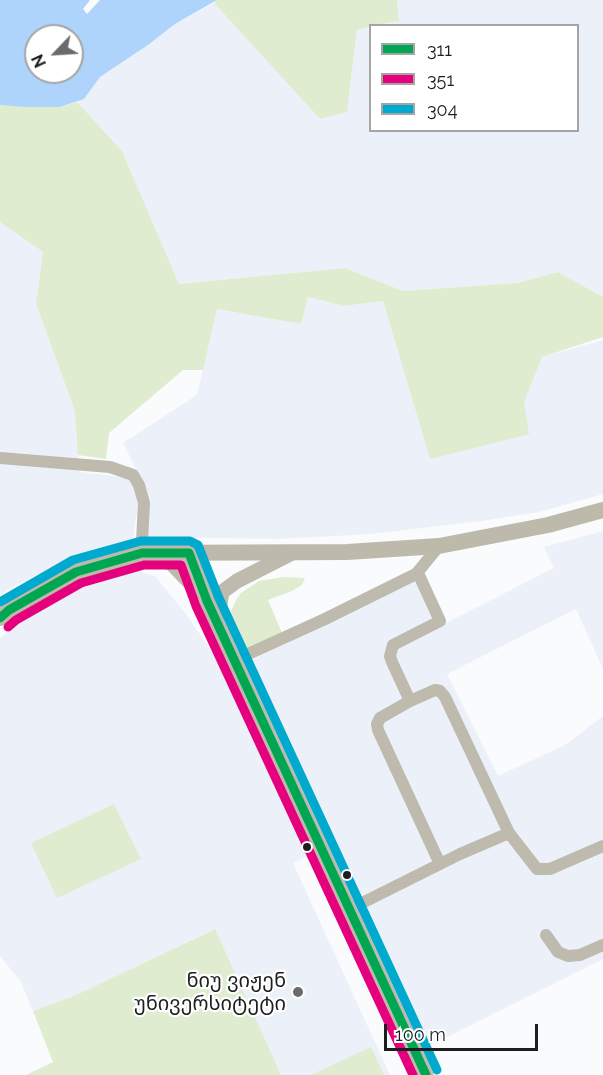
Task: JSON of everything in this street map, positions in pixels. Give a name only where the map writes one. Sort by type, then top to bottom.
[{"type":"main road","points":[[0,618],[76,572],[142,553],[347,552],[438,546],[548,525],[603,510]]},
{"type":"street","points":[[0,458],[110,467],[133,475],[139,485],[144,504],[142,541],[150,553],[172,564],[207,601]]},
{"type":"street","points":[[235,660],[418,573],[438,546]]},
{"type":"street","points":[[189,553],[207,601],[426,1075]]},
{"type":"street","points":[[217,622],[222,592],[237,581],[292,553]]},
{"type":"street","points":[[410,701],[390,656],[393,645],[440,621],[418,573]]},
{"type":"street","points":[[440,864],[377,724],[380,718],[435,690],[443,693],[509,833],[537,869],[550,869],[603,846]]},
{"type":"street","points":[[350,909],[509,833]]},
{"type":"street","points":[[546,935],[558,952],[568,956],[580,955],[603,945]]},
{"type":"shaded area","points":[[397,0],[603,0],[603,297],[558,272],[517,283],[403,291],[345,268],[179,284],[122,151],[77,102],[84,99],[100,77],[175,24],[214,3],[320,119],[347,112],[357,30],[369,27],[369,132],[579,132],[579,24],[384,24],[399,21]]},
{"type":"shaded area","points":[[0,222],[43,252],[36,304],[75,411],[80,472],[129,478],[137,488],[138,506],[132,544],[114,546],[61,563],[8,589],[0,596]]},
{"type":"shaded area","points":[[308,297],[344,306],[383,301],[430,459],[524,402],[542,357],[603,340],[603,494],[539,512],[371,534],[278,539],[146,537],[147,491],[123,443],[197,395],[217,309],[301,324]]},
{"type":"shaded area","points":[[603,531],[603,669],[576,609],[447,674],[498,776],[567,744],[603,716],[603,959],[425,1048],[241,665],[422,577],[444,624],[554,568],[544,547]]},
{"type":"shaded area","points":[[136,570],[156,577],[189,618],[226,673],[314,853],[293,863],[390,1075],[281,1075],[214,929],[76,995],[33,1011],[21,982],[0,956],[0,638],[59,595]]},
{"type":"green space","points":[[217,0],[397,0],[399,21],[369,24],[369,27],[357,30],[347,112],[320,119],[214,3]]},
{"type":"green space","points":[[77,102],[122,151],[179,284],[345,268],[403,291],[517,283],[558,272],[603,297],[603,337],[542,357],[524,402],[529,434],[430,459],[383,301],[344,306],[308,297],[301,324],[217,309],[203,370],[183,370],[109,433],[106,459],[78,455],[75,411],[36,304],[43,252],[0,222],[0,105],[60,107]]},
{"type":"green space","points":[[284,577],[305,578],[302,585],[292,591],[268,600],[282,633],[241,653],[227,621],[236,600],[241,593],[259,581]]},
{"type":"green space","points":[[114,804],[141,859],[57,898],[31,843]]},
{"type":"green space","points":[[215,929],[281,1075],[26,1075],[53,1062],[33,1011],[76,995]]},
{"type":"green space","points":[[371,1047],[384,1075],[311,1075]]},
{"type":"water","points":[[0,0],[90,0],[83,9],[87,14],[100,0],[217,0],[175,24],[100,77],[84,99],[60,107],[0,105]]},
{"type":"transit line","name":"304","points":[[0,602],[73,560],[141,541],[190,541],[198,545],[218,596],[437,1070]]},
{"type":"transit line","name":"311","points":[[0,618],[9,610],[76,572],[142,553],[189,553],[207,601],[426,1075]]},
{"type":"transit line","name":"351","points":[[8,627],[16,620],[81,583],[144,565],[181,565],[196,606],[413,1075]]},
{"type":"place","name":"ნიუ ვიჟენ უნივერსიტეტი","points":[[298,992]]}]
